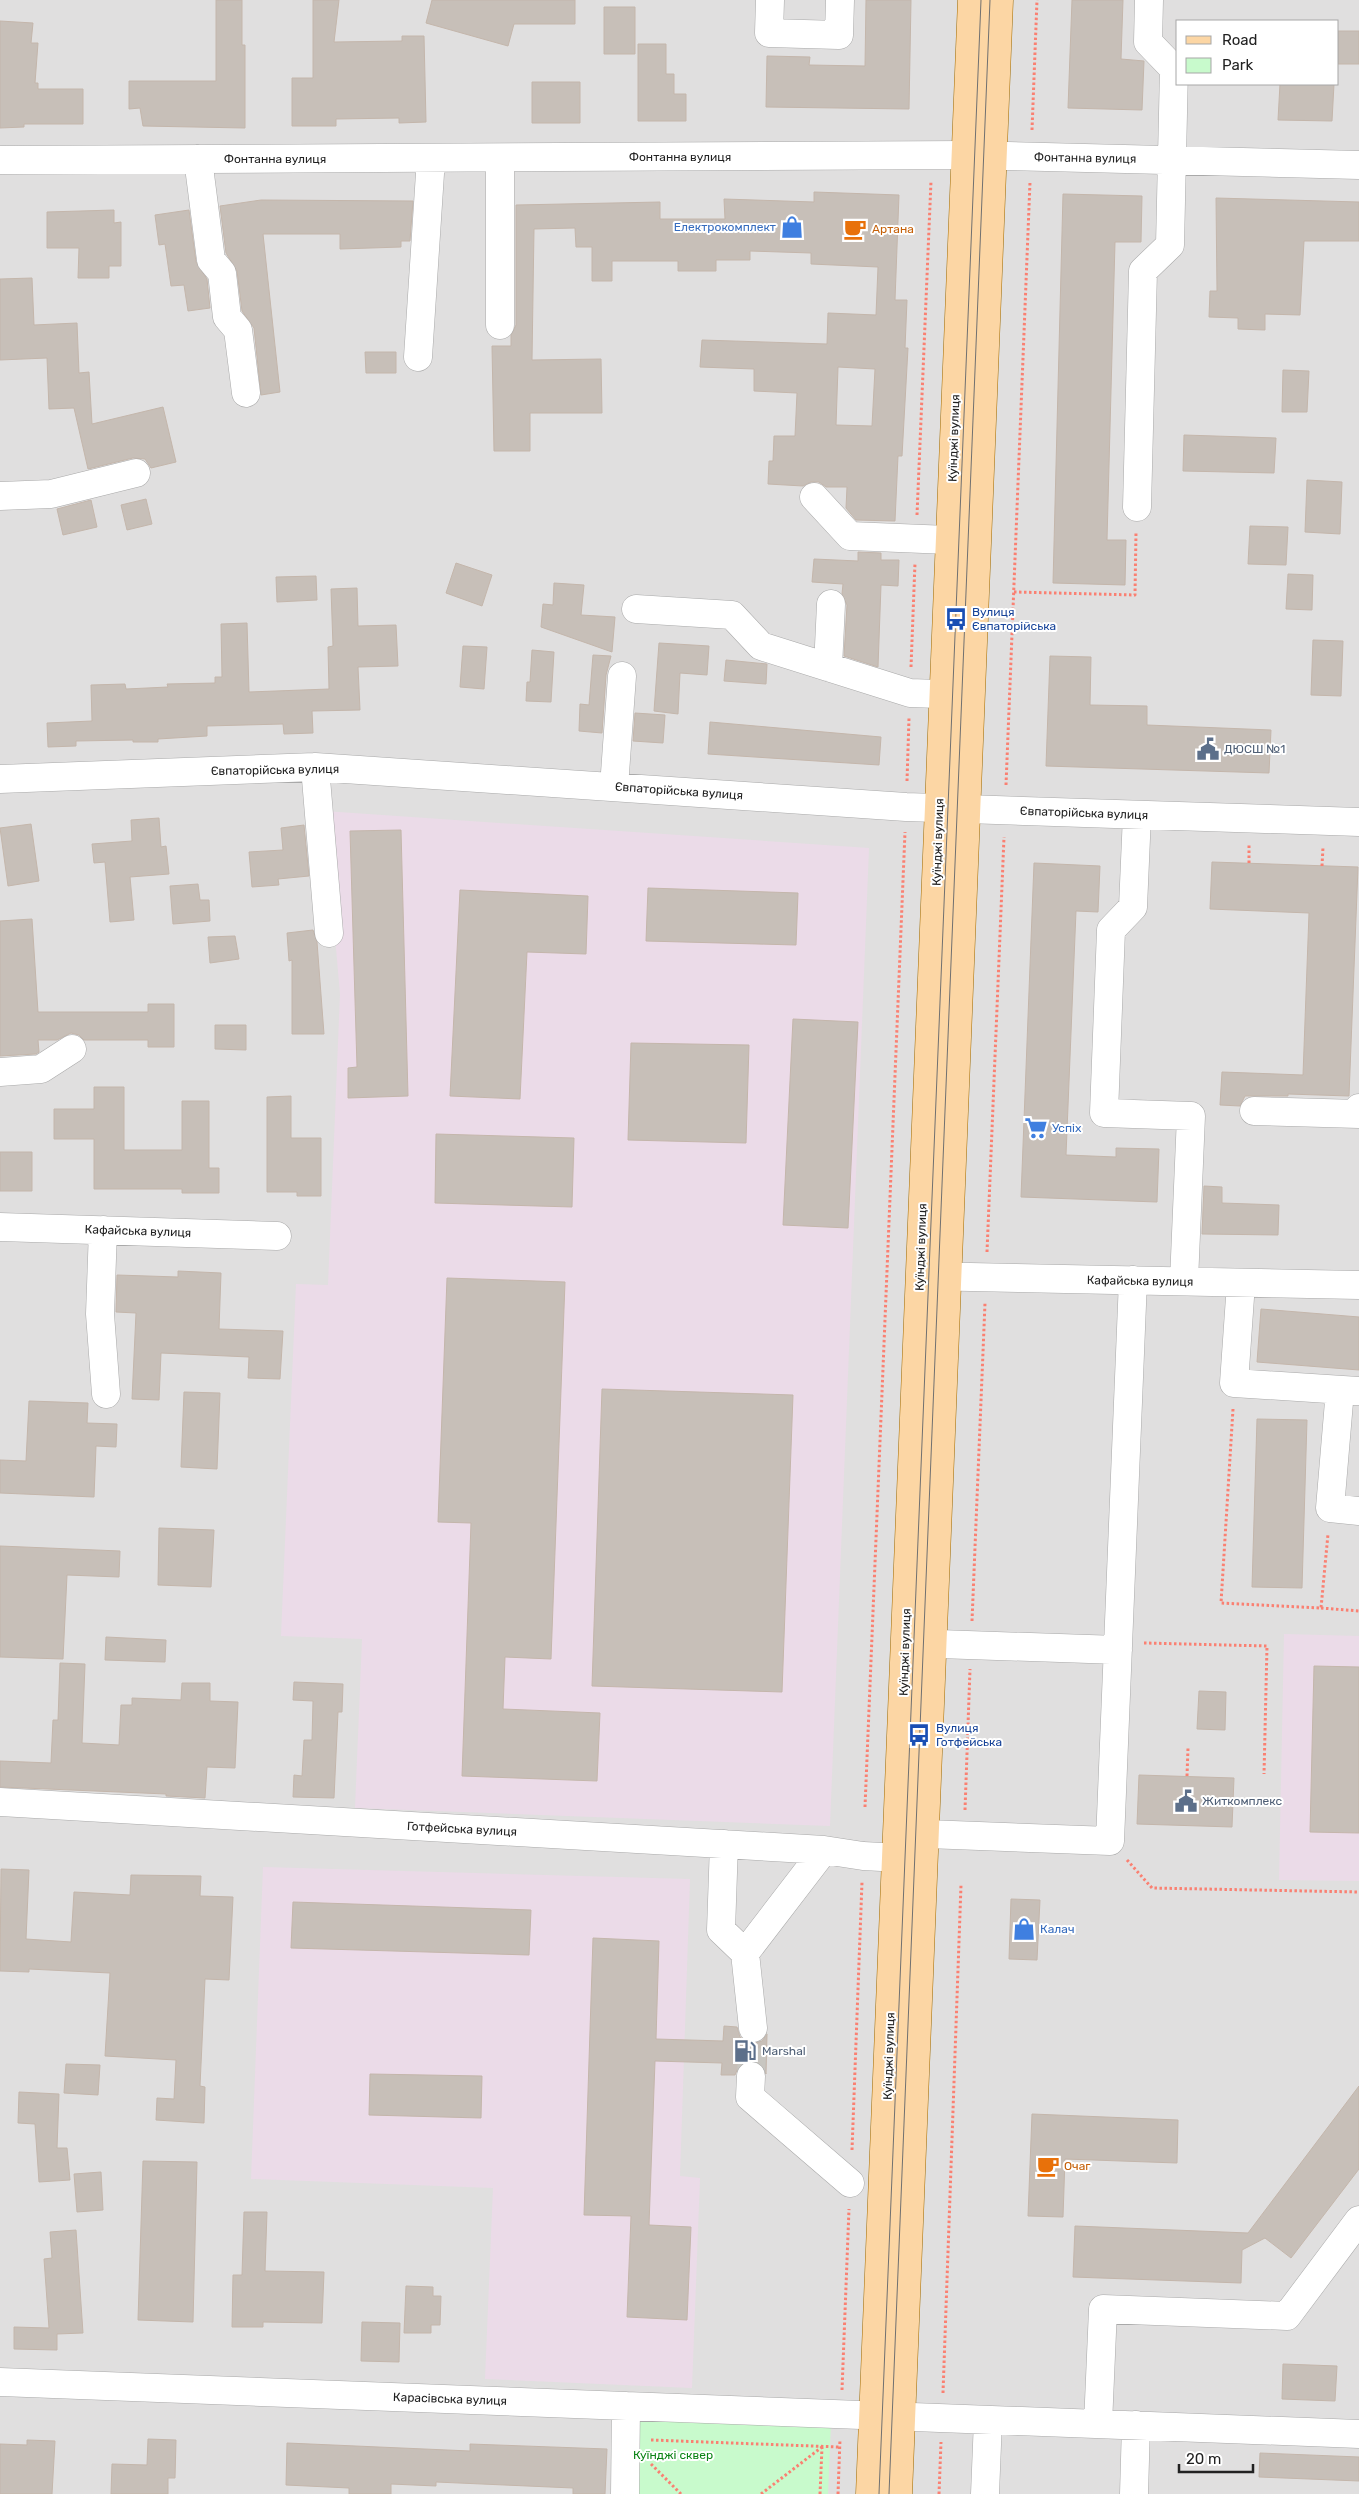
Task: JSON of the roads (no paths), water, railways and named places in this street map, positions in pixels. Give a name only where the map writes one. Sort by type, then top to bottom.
[{"type":"main road","name":"Куїнджі вулиця","points":[[870,2494],[972,0]]},
{"type":"main road","points":[[898,2494],[999,0]]},
{"type":"street","points":[[770,0],[769,33],[839,35],[840,0]]},
{"type":"street","points":[[1137,507],[1143,271],[1170,245],[1172,161],[1174,69],[1148,42],[1149,0]]},
{"type":"street","name":"Фонтанна вулиця","points":[[0,160],[966,155],[1359,165]]},
{"type":"street","points":[[418,357],[431,158]]},
{"type":"street","points":[[500,158],[500,325]]},
{"type":"street","points":[[198,159],[211,260],[222,273],[227,316],[238,330],[246,393]]},
{"type":"street","points":[[0,496],[51,494],[136,473]]},
{"type":"street","points":[[814,497],[850,536],[977,541]]},
{"type":"street","points":[[828,667],[831,604]]},
{"type":"street","points":[[636,609],[732,616],[761,646],[910,693],[971,695]]},
{"type":"street","points":[[614,787],[622,676]]},
{"type":"street","points":[[315,767],[329,934]]},
{"type":"street","name":"Євпаторійська вулиця","points":[[0,779],[315,767],[939,808],[1359,822]]},
{"type":"street","points":[[1137,815],[1133,907],[1111,930],[1104,1113],[1191,1116],[1184,1282]]},
{"type":"street","points":[[0,1072],[41,1069],[72,1049]]},
{"type":"street","points":[[1254,1111],[1359,1114],[1359,1108]]},
{"type":"street","name":"Кафайська вулиця","points":[[0,1227],[276,1236]]},
{"type":"street","points":[[103,1230],[100,1314],[106,1394]]},
{"type":"street","name":"Кафайська вулиця","points":[[920,1276],[1359,1285]]},
{"type":"street","points":[[905,1642],[1118,1647],[1133,1280]]},
{"type":"street","points":[[1241,1283],[1234,1383],[1350,1390],[1330,1508],[1359,1511]]},
{"type":"street","name":"Готфейська вулиця","points":[[0,1802],[824,1850],[863,1856],[897,1845],[924,1846],[1110,1841],[1118,1647]]},
{"type":"street","points":[[724,1844],[721,1930],[745,1953],[753,2028]]},
{"type":"street","points":[[745,1953],[824,1850]]},
{"type":"street","points":[[751,2076],[750,2097],[850,2183]]},
{"type":"street","points":[[1098,2424],[1103,2309],[1287,2316],[1359,2220]]},
{"type":"street","name":"Карасівська вулиця","points":[[0,2382],[1359,2434]]},
{"type":"street","points":[[625,2494],[626,2406]]},
{"type":"street","points":[[985,2494],[988,2420]]},
{"type":"street","points":[[1134,2494],[1136,2425]]},
{"type":"tunnel","points":[[751,2076],[753,2028]]},
{"type":"tram line","points":[[879,2494],[981,0]]},
{"type":"tram line","points":[[889,2494],[990,0]]},
{"type":"place","name":"Електрокомплект","points":[[792,227]]},
{"type":"place","name":"Артана","points":[[855,229]]},
{"type":"place","name":"Вулиця Євпаторійська","points":[[956,619]]},
{"type":"place","name":"ДЮСШ №1","points":[[1208,749]]},
{"type":"place","name":"Успіх","points":[[1036,1128]]},
{"type":"place","name":"Вулиця Готфейська","points":[[919,1735]]},
{"type":"place","name":"Житкомплекс","points":[[1186,1801]]},
{"type":"place","name":"Калач","points":[[1024,1929]]},
{"type":"place","name":"Marshal","points":[[745,2051]]},
{"type":"place","name":"Очаг","points":[[1048,2166]]},
{"type":"park label","name":"Куїнджі сквер","points":[[673,2455]]}]
